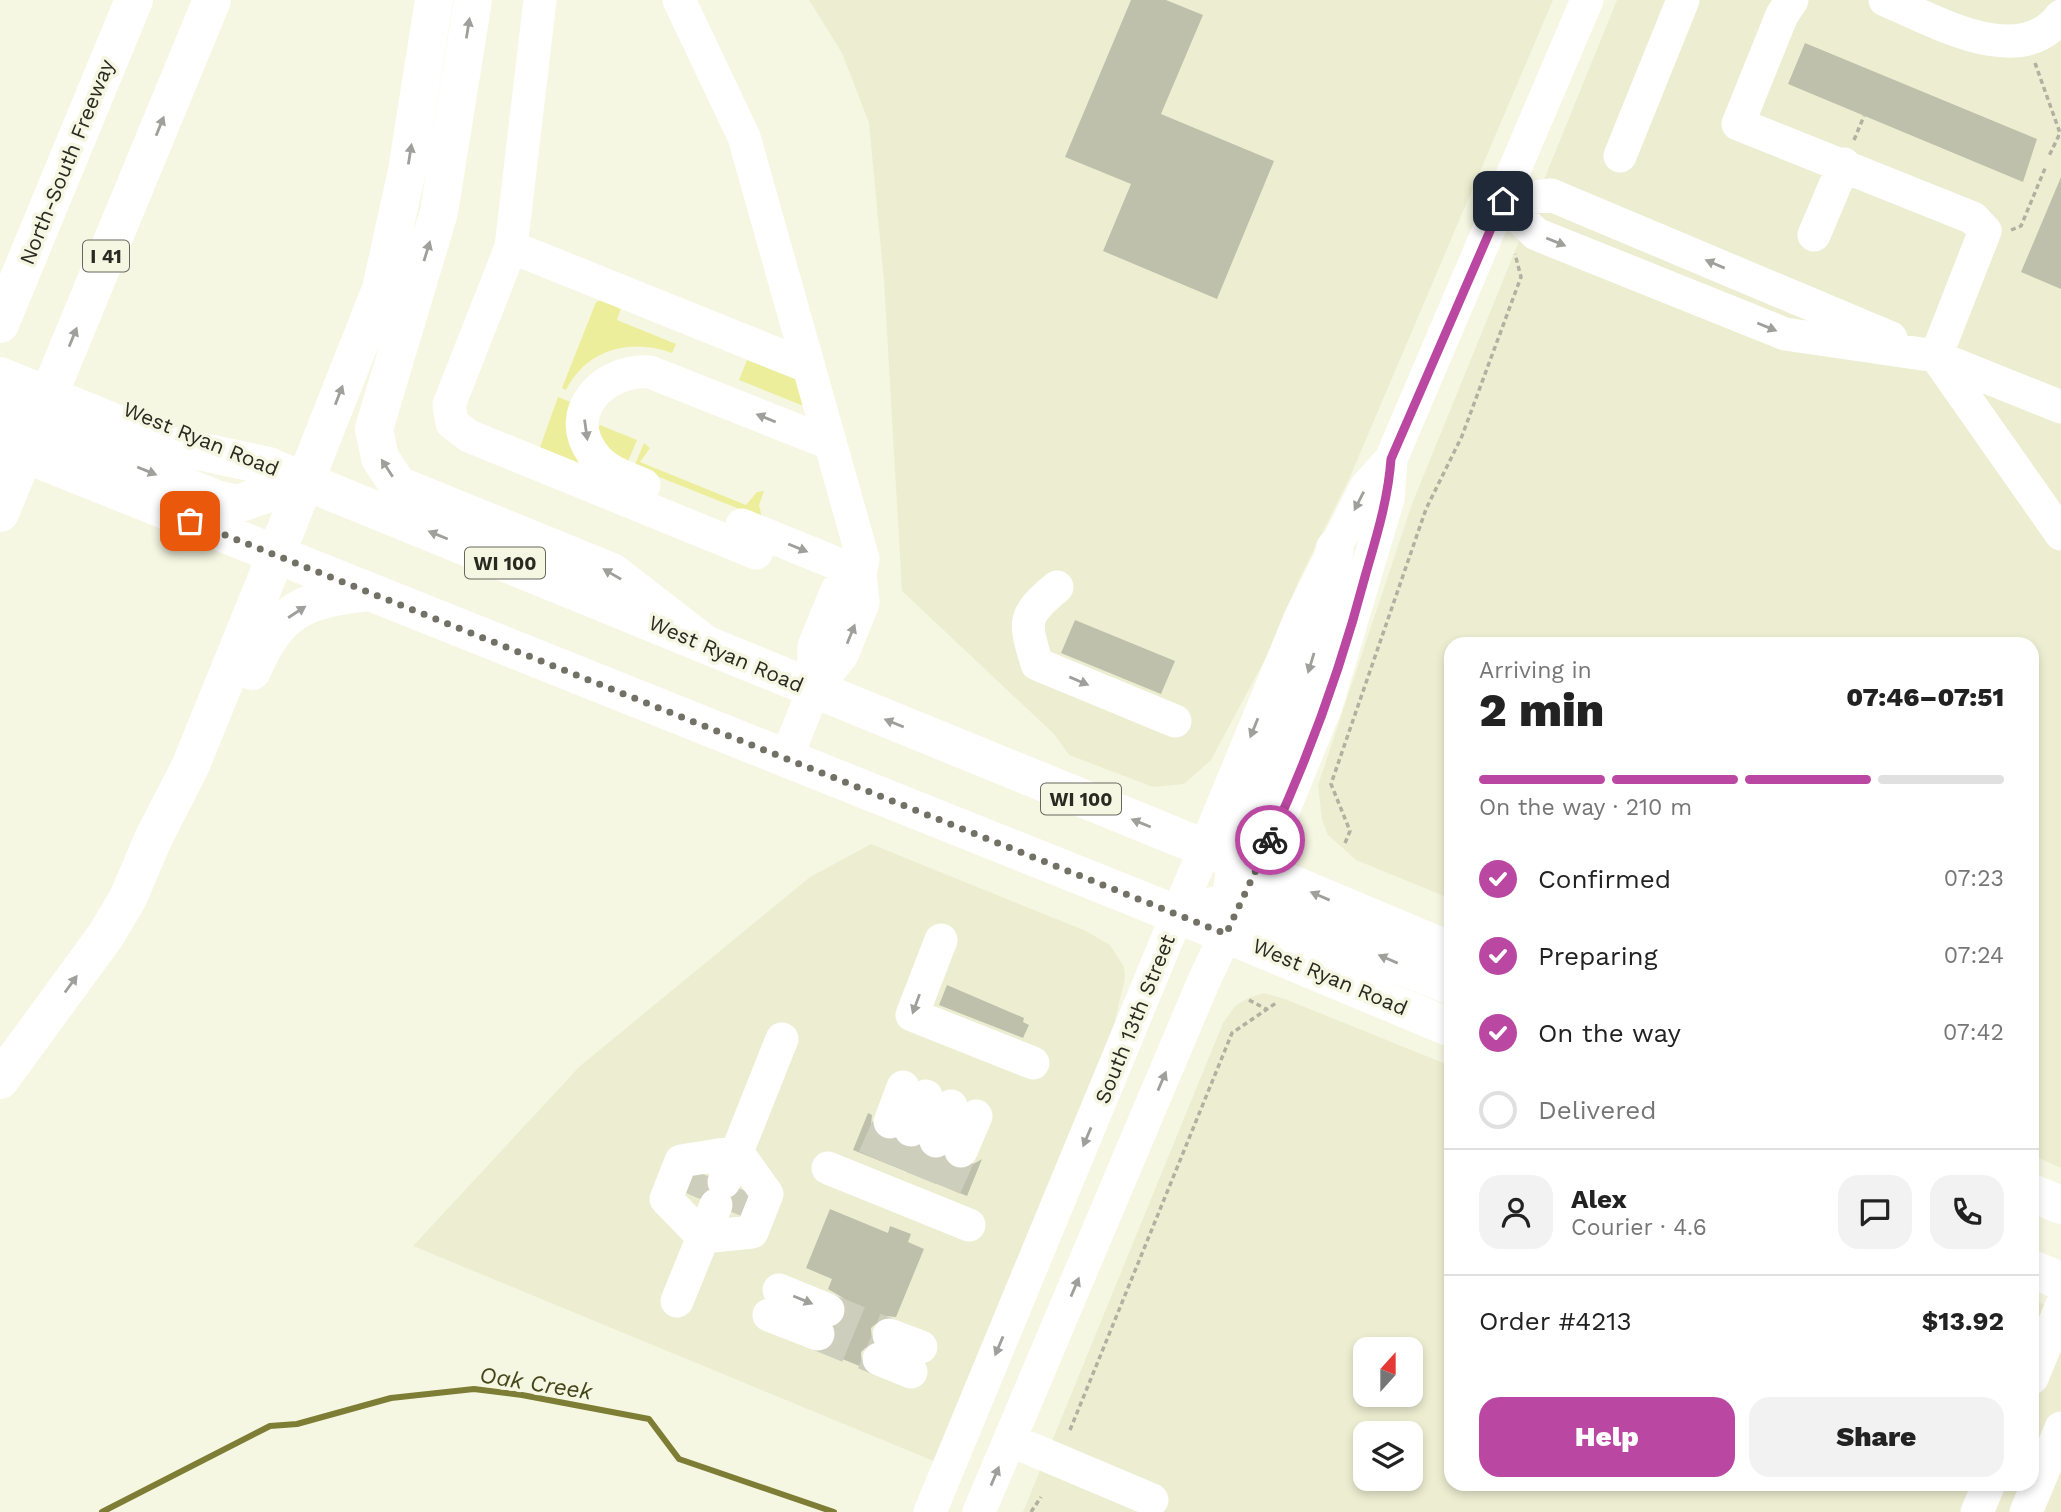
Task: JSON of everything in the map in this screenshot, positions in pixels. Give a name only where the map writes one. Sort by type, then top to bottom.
[{"type":"main road","name":"North-South Freeway","points":[[0,324],[134,0]]},
{"type":"main road","name":"I 41","points":[[0,513],[212,0]]},
{"type":"main road","points":[[0,1080],[106,935],[128,898],[153,839],[190,768],[381,289],[407,171],[434,0]]},
{"type":"main road","points":[[472,0],[439,212],[374,429],[380,458],[398,485],[612,572],[705,644]]},
{"type":"main road","name":"West Ryan Road","points":[[0,358],[88,433],[275,555],[1177,915],[1232,886],[1444,949]]},
{"type":"main road","points":[[0,376],[88,433],[216,499],[237,504],[304,481]]},
{"type":"main road","points":[[0,411],[88,433]]},
{"type":"main road","name":"West Ryan Road","points":[[0,444],[88,433],[269,466],[705,644],[813,691],[1232,886],[1444,1023]]},
{"type":"main road","points":[[1335,548],[1324,622],[1296,713],[1232,886],[1444,983]]},
{"type":"main road","points":[[128,898],[171,847],[207,774],[262,648],[276,626],[302,607],[330,596],[368,592]]},
{"type":"main road","points":[[2039,1272],[2061,1280]]},
{"type":"street","points":[[540,0],[511,247],[449,405],[452,423],[468,436],[756,553],[763,534]]},
{"type":"street","points":[[679,0],[744,136],[863,559],[860,573],[863,603],[842,655],[813,691],[786,759]]},
{"type":"street","name":"South 13th Street","points":[[1335,548],[1366,487],[1391,459],[1587,0]]},
{"type":"street","points":[[1620,156],[1683,0]]},
{"type":"street","points":[[1792,0],[1782,15],[1738,124],[1844,164],[1973,218],[1985,231],[1936,356]]},
{"type":"street","points":[[1885,0],[1984,41],[2026,39],[2052,29],[2061,16]]},
{"type":"street","points":[[1814,235],[1844,164]]},
{"type":"street","points":[[1503,201],[1536,234],[1785,334],[1936,356],[2061,408]]},
{"type":"street","points":[[511,247],[807,366]]},
{"type":"street","points":[[1936,356],[2061,534]]},
{"type":"street","points":[[830,443],[650,372],[633,370],[615,376],[594,393],[584,417],[585,433],[591,452],[605,467],[860,573]]},
{"type":"street","name":"South 13th Street","points":[[979,1512],[1232,886],[1282,814],[1334,681],[1388,499],[1391,459]]},
{"type":"street","points":[[1050,593],[1033,607],[1027,630],[1037,664],[1175,721]]},
{"type":"street","name":"South 13th Street","points":[[930,1512],[1177,915],[1232,886]]},
{"type":"street","points":[[941,940],[912,1015],[1033,1063]]},
{"type":"street","points":[[677,1301],[782,1039]]},
{"type":"street","points":[[939,1101],[924,1136],[939,1101]]},
{"type":"street","points":[[704,1237],[667,1199],[681,1161],[737,1152]]},
{"type":"street","points":[[704,1237],[752,1232],[767,1194],[737,1152]]},
{"type":"street","points":[[828,1168],[904,1185],[969,1225]]},
{"type":"street","points":[[774,1302],[823,1322]]},
{"type":"street","points":[[2039,1361],[2061,1307]]},
{"type":"street","points":[[884,1347],[916,1360]]},
{"type":"street","points":[[2039,1481],[2061,1428]]},
{"type":"street","points":[[1010,1440],[1152,1500]]},
{"type":"street","points":[[1977,1512],[1986,1491]]},
{"type":"street","points":[[2026,1512],[2035,1491]]},
{"type":"path","points":[[2026,39],[2060,133],[2049,156]]},
{"type":"path","points":[[1973,218],[2007,231],[2021,226],[2046,166]]},
{"type":"path","points":[[1345,843],[1350,831],[1331,784],[1426,509],[1462,436],[1521,276],[1514,251]]},
{"type":"path","points":[[1249,1000],[1266,1009]]},
{"type":"path","points":[[1070,1430],[1232,1033],[1276,1003]]},
{"type":"path","points":[[1031,1512],[1041,1497]]},
{"type":"shaded area","points":[[809,0],[1553,0],[1350,477],[1299,580],[1269,652],[1211,760],[1184,784],[1153,787],[1069,755],[1054,734],[902,591],[884,281],[869,123],[842,53]]},
{"type":"shaded area","points":[[1617,0],[2061,0],[2061,1168],[2039,1158],[2039,637],[1444,637],[1444,896],[1356,860],[1328,835],[1322,820],[1318,785],[1412,504]]},
{"type":"shaded area","points":[[871,844],[1086,931],[1110,945],[1124,967],[1125,978],[1113,1030],[936,1462],[413,1246],[580,1066],[810,877]]},
{"type":"shaded area","points":[[1264,993],[1444,1063],[1444,1491],[2039,1491],[2039,1303],[2061,1311],[2061,1512],[1023,1512],[1223,1023],[1235,1006]]},
{"type":"green space","points":[[601,300],[621,308],[617,320],[676,344],[672,353],[641,347],[611,350],[586,365],[566,390],[562,388],[596,302]]},
{"type":"green space","points":[[747,360],[795,379],[806,407],[739,380]]},
{"type":"green space","points":[[558,397],[573,403],[579,466],[539,450]]},
{"type":"green space","points":[[600,425],[637,440],[627,464],[609,454],[596,427]]},
{"type":"green space","points":[[644,443],[650,448],[640,462],[746,505],[757,492],[764,491],[759,505],[762,518],[634,467]]},
{"type":"building","points":[[1131,0],[1166,0],[1203,15],[1161,114],[1274,161],[1217,299],[1103,251],[1131,184],[1065,157]]},
{"type":"building","points":[[1805,43],[2037,139],[2023,182],[1788,84]]},
{"type":"building","points":[[2061,177],[2061,289],[2021,272]]},
{"type":"building","points":[[1075,620],[1175,661],[1161,694],[1061,653]]},
{"type":"building","points":[[947,985],[1024,1018],[1023,1022],[1029,1025],[1023,1038],[939,1005]]},
{"type":"building","points":[[868,1113],[872,1115],[871,1126],[876,1135],[884,1140],[895,1140],[904,1148],[918,1147],[929,1159],[944,1158],[953,1168],[963,1170],[982,1159],[967,1196],[853,1150]]},
{"type":"building","points":[[706,1176],[707,1189],[698,1198],[689,1194],[695,1178]]},
{"type":"building","points":[[830,1209],[888,1233],[890,1226],[911,1234],[908,1242],[924,1249],[896,1317],[885,1316],[871,1328],[872,1342],[861,1352],[862,1367],[825,1352],[836,1342],[835,1327],[845,1318],[847,1307],[843,1298],[828,1289],[832,1279],[806,1268]]},
{"type":"waterway","name":"Oak Creek","points":[[102,1512],[270,1426],[297,1424],[391,1398],[474,1389],[522,1395],[649,1419],[679,1459],[834,1512]]},
{"type":"tunnel","points":[[874,1158],[890,1122]]},
{"type":"tunnel","points":[[896,1167],[911,1130]]},
{"type":"tunnel","points":[[921,1178],[936,1141]]},
{"type":"tunnel","points":[[945,1187],[961,1151]]},
{"type":"tunnel","points":[[696,1197],[705,1175]]},
{"type":"tunnel","points":[[734,1213],[743,1190]]},
{"type":"tunnel","points":[[828,1310],[889,1335]]},
{"type":"tunnel","points":[[818,1334],[879,1359]]},
{"type":"way so far","points":[[190,521],[1226,934],[1270,840]]},
{"type":"route","points":[[1270,840],[1326,706],[1351,631],[1388,499],[1391,459],[1503,201]]}]
